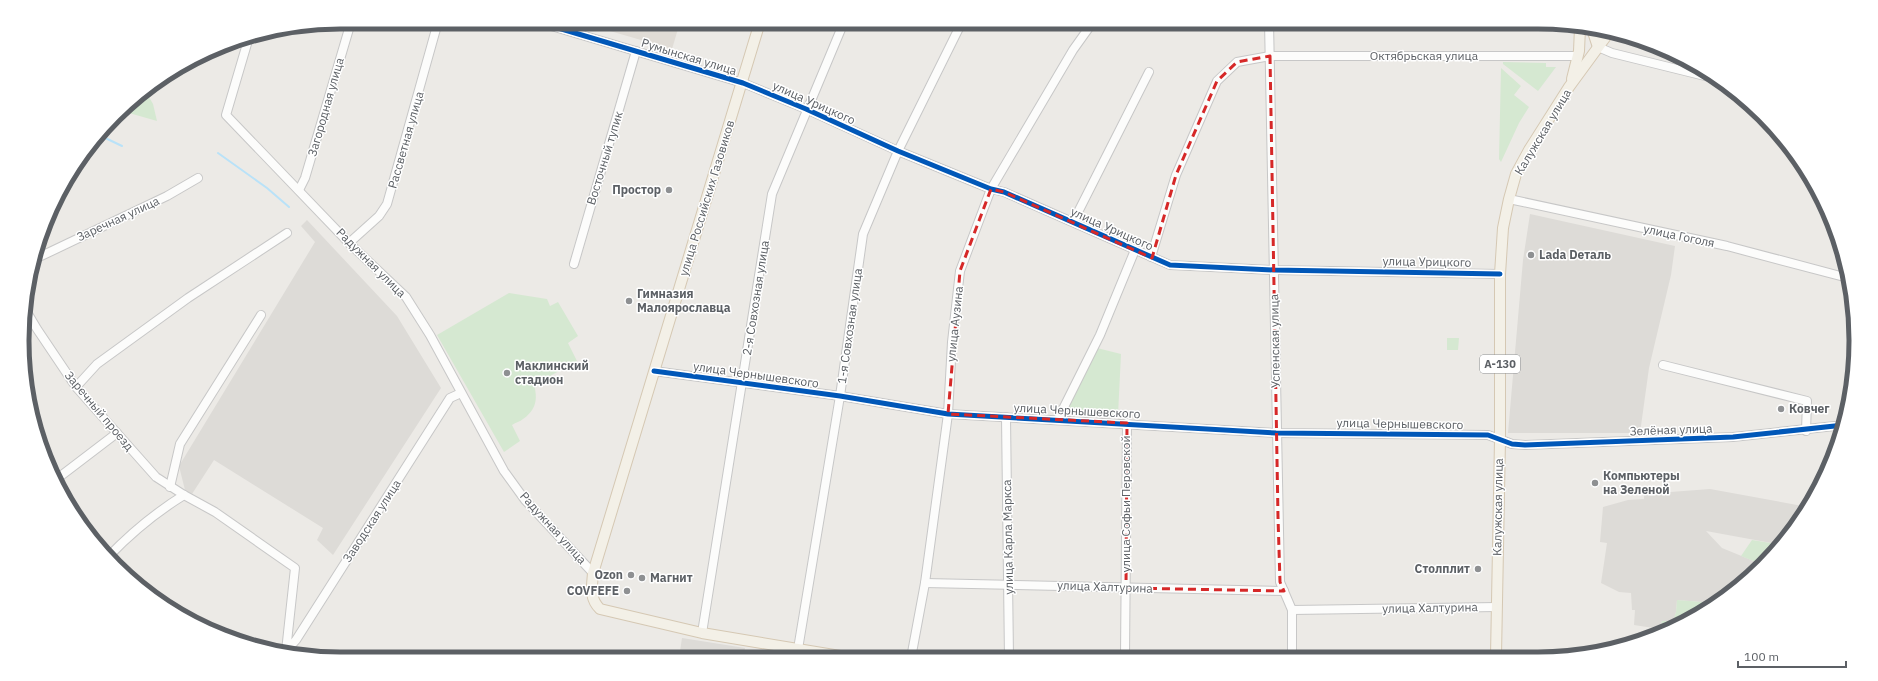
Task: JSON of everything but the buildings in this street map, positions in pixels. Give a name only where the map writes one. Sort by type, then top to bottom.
[{"type":"main road","name":"улица Российских Газовиков","points":[[702,632],[600,609],[595,605],[591,592],[594,573],[758,29]]},
{"type":"main road","points":[[1569,87],[1578,56],[1580,32]]},
{"type":"main road","points":[[1594,34],[1598,47]]},
{"type":"main road","name":"А-130","points":[[1598,47],[1606,37]]},
{"type":"main road","name":"Калужская улица","points":[[1496,652],[1500,440],[1500,274],[1503,228],[1516,174],[1529,150],[1569,87],[1598,47]]},
{"type":"main road","points":[[702,632],[816,652]]},
{"type":"street","name":"Загородная улица","points":[[299,190],[305,178],[349,29]]},
{"type":"street","name":"Рассветная улица","points":[[349,243],[379,216],[387,204],[436,29]]},
{"type":"street","name":"Румынская улица","points":[[562,29],[743,83]]},
{"type":"street","name":"2-я Совхозная улица","points":[[702,632],[772,194],[806,109],[841,29]]},
{"type":"street","name":"1-я Совхозная улица","points":[[798,649],[840,396],[863,234],[898,151],[959,29]]},
{"type":"street","name":"улица Аузина","points":[[912,652],[925,583],[948,414],[952,342],[960,271],[991,189],[1073,50],[1088,29]]},
{"type":"street","name":"Успенская улица","points":[[1269,29],[1280,582],[1292,610],[1292,652]]},
{"type":"street","name":"Радужная улица","points":[[248,44],[226,115],[349,243],[406,298],[430,335],[504,471],[524,500],[594,573]]},
{"type":"street","points":[[1598,47],[1612,53],[1700,75]]},
{"type":"street","name":"Восточный тупик","points":[[574,264],[636,51]]},
{"type":"street","name":"Октябрьская улица","points":[[1270,56],[1578,56]]},
{"type":"street","points":[[1151,257],[1176,175],[1217,81],[1237,62],[1270,56]]},
{"type":"street","points":[[1073,222],[1149,72]]},
{"type":"street","name":"улица Урицкого","points":[[743,83],[806,109],[898,151],[991,189],[1004,192],[1170,265],[1274,270],[1500,274]]},
{"type":"street","name":"Заречная улица","points":[[41,256],[167,196],[198,178]]},
{"type":"street","name":"улица Гоголя","points":[[1509,198],[1727,246],[1842,276]]},
{"type":"street","points":[[76,387],[97,364],[188,298],[287,233]]},
{"type":"street","points":[[1058,419],[1100,335],[1134,250]]},
{"type":"street","points":[[170,487],[180,444],[261,315]]},
{"type":"street","name":"Заречный проезд","points":[[30,318],[76,387],[156,477],[170,487],[215,512],[294,568],[286,647]]},
{"type":"street","points":[[1663,365],[1807,401],[1806,431]]},
{"type":"street","name":"улица Чернышевского","points":[[654,371],[840,396],[948,414],[1058,419],[1276,433],[1488,435],[1500,440]]},
{"type":"street","name":"Заводская улица","points":[[290,647],[296,640],[450,398],[461,393]]},
{"type":"street","name":"улица Карла Маркса","points":[[1006,417],[1009,652]]},
{"type":"street","name":"улица Софьи Перовской","points":[[1125,652],[1127,423]]},
{"type":"street","name":"Зелёная улица","points":[[1500,440],[1512,444],[1525,445],[1733,437],[1806,431],[1836,426]]},
{"type":"street","points":[[60,476],[117,433]]},
{"type":"street","points":[[112,553],[157,512],[184,495]]},
{"type":"street","name":"улица Халтурина","points":[[925,583],[1284,591]]},
{"type":"street","name":"улица Халтурина","points":[[1292,610],[1497,607]]},
{"type":"highlighted area","points":[[1270,56],[1278,517],[1280,582],[1284,591],[1126,588],[1127,423],[948,414],[960,271],[991,189],[1004,192],[1152,258],[1176,175],[1217,81],[1237,62]]},
{"type":"shaded area","points":[[603,29],[678,29],[672,49]]},
{"type":"shaded area","points":[[1530,214],[1675,246],[1671,275],[1649,368],[1640,433],[1508,433],[1523,260]]},
{"type":"shaded area","points":[[307,220],[397,316],[441,388],[333,555],[317,540],[323,528],[214,460],[192,494],[185,490],[179,466],[315,242],[301,226]]},
{"type":"shaded area","points":[[1710,489],[1802,506],[1774,543],[1706,531],[1722,548],[1757,562],[1727,588],[1707,602],[1677,600],[1673,621],[1662,621],[1661,626],[1656,628],[1634,625],[1635,610],[1632,610],[1631,593],[1619,592],[1601,583],[1607,543],[1600,542],[1603,507],[1628,500],[1644,499],[1644,494]]},
{"type":"shaded area","points":[[682,638],[745,648],[744,652],[680,652]]},
{"type":"green space","points":[[1503,62],[1546,63],[1546,67],[1556,67],[1538,91],[1503,64]]},
{"type":"green space","points":[[1501,68],[1521,86],[1514,95],[1529,107],[1519,123],[1501,162],[1499,159]]},
{"type":"green space","points":[[148,95],[153,104],[157,121],[128,113]]},
{"type":"green space","name":"Маклинский стадион","points":[[509,293],[547,299],[550,306],[558,302],[578,336],[568,343],[577,361],[534,385],[536,400],[531,412],[522,420],[512,425],[520,441],[504,452],[437,335]]},
{"type":"green space","points":[[1447,338],[1459,338],[1458,350],[1447,350]]},
{"type":"green space","points":[[1097,348],[1121,354],[1118,415],[1065,415]]},
{"type":"green space","points":[[1752,540],[1774,544],[1757,562],[1741,556]]},
{"type":"green space","points":[[1677,600],[1707,602],[1673,621],[1676,612]]},
{"type":"green space","points":[[1662,621],[1673,621],[1661,626]]},
{"type":"waterway","points":[[104,137],[122,146]]},
{"type":"waterway","points":[[218,153],[267,188],[289,207]]},
{"type":"cycle path","points":[[562,29],[743,83],[806,109],[898,151],[991,189],[1004,192],[1170,265],[1274,270],[1500,274]]},
{"type":"cycle path","points":[[654,371],[840,396],[948,414],[1276,433],[1488,435],[1512,444],[1525,445],[1733,437],[1837,426]]},
{"type":"place","name":"Простор","points":[[669,190]]},
{"type":"place","name":"Lada Dеталь","points":[[1531,255]]},
{"type":"place","name":"Гимназия Малоярославца","points":[[629,301]]},
{"type":"place","name":"Маклинский стадион","points":[[507,373]]},
{"type":"place","name":"Ковчег","points":[[1781,409]]},
{"type":"place","name":"Компьютеры на Зеленой","points":[[1595,483]]},
{"type":"place","name":"Столплит","points":[[1478,569]]},
{"type":"place","name":"Ozon","points":[[631,575]]},
{"type":"place","name":"Магнит","points":[[642,578]]},
{"type":"place","name":"COVFEFE","points":[[627,591]]}]
